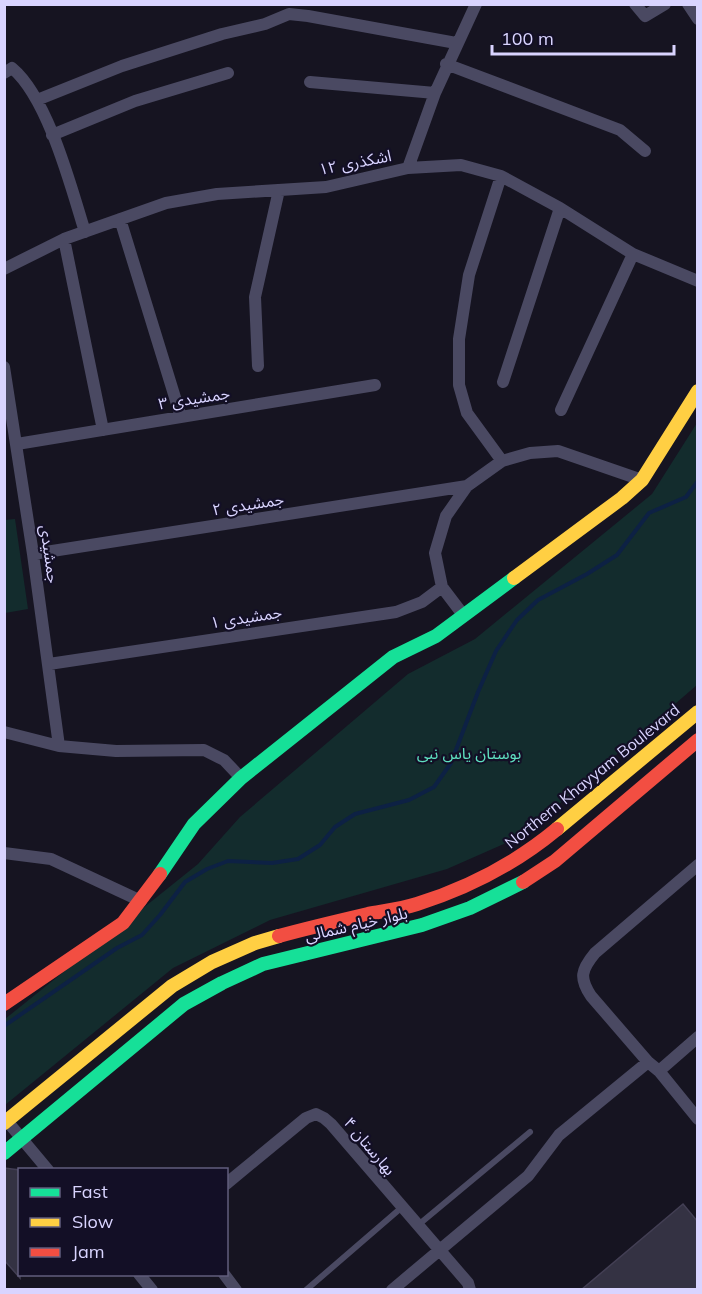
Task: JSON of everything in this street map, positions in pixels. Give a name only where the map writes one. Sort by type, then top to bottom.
[{"type":"street","points":[[408,168],[446,64],[476,4]]},
{"type":"street","points":[[635,4],[645,16],[664,4]]},
{"type":"street","points":[[688,4],[698,19]]},
{"type":"street","points":[[37,100],[122,66],[222,34],[265,24],[289,14],[456,43]]},
{"type":"street","points":[[446,64],[620,130],[645,151]]},
{"type":"street","points":[[8,71],[22,77],[37,100],[63,161],[85,232]]},
{"type":"street","points":[[52,135],[135,101],[228,74]]},
{"type":"street","points":[[310,82],[435,93]]},
{"type":"street","name":"اشکذری ۱۲","points":[[4,269],[64,239],[166,203],[218,194],[326,187],[408,168],[461,165],[501,176],[560,208],[633,254],[698,281]]},
{"type":"street","points":[[501,176],[469,276],[459,339],[459,385],[467,413],[502,461]]},
{"type":"street","points":[[258,366],[255,297],[279,190]]},
{"type":"street","points":[[503,382],[560,208]]},
{"type":"street","points":[[120,219],[181,417]]},
{"type":"street","points":[[64,239],[103,430]]},
{"type":"street","points":[[561,410],[633,254]]},
{"type":"street","name":"جمشیدی","points":[[4,367],[33,554],[59,746]]},
{"type":"street","name":"جمشیدی ۳","points":[[17,444],[375,385]]},
{"type":"street","points":[[4,1004],[123,923],[141,901],[194,824],[241,778],[393,657],[436,636],[586,526],[642,480],[698,391]]},
{"type":"street","points":[[464,616],[442,587],[435,553],[446,516],[468,486],[502,461],[530,453],[558,451],[642,480]]},
{"type":"street","name":"جمشیدی ۲","points":[[33,554],[468,486]]},
{"type":"street","name":"جمشیدی ۱","points":[[48,664],[396,612],[422,602],[442,587]]},
{"type":"street","name":"Northern Khayyam Boulevard","points":[[6,1122],[172,986],[212,962],[255,943],[314,926],[416,904],[462,887],[502,868],[542,842],[698,712]]},
{"type":"street","points":[[5,730],[59,746],[116,751],[204,750],[224,760],[241,778]]},
{"type":"street","points":[[668,736],[682,753]]},
{"type":"street","name":"بلوار خیام شمالی","points":[[22,1139],[184,1005],[213,988],[263,964],[423,925],[470,908],[513,888],[555,861],[698,740]]},
{"type":"street","points":[[4,853],[51,859],[141,901]]},
{"type":"street","points":[[698,865],[595,954],[586,964],[582,975],[585,987],[591,996],[648,1062],[659,1071],[698,1119]]},
{"type":"street","points":[[659,1071],[698,1038]]},
{"type":"street","points":[[392,1290],[528,1176],[559,1135],[648,1062]]},
{"type":"street","name":"بهارستان ۴","points":[[228,1182],[306,1118],[316,1114],[331,1124],[417,1227],[468,1283],[470,1290]]},
{"type":"street","points":[[6,1122],[46,1168]]},
{"type":"street","points":[[4,1153],[22,1139]]},
{"type":"street","points":[[141,1276],[152,1290]]},
{"type":"street","points":[[225,1276],[236,1290]]},
{"type":"lane","points":[[417,1227],[530,1132]]},
{"type":"lane","points":[[306,1290],[401,1208]]},
{"type":"green space","name":"بوستان یاس نبی","points":[[697,423],[697,685],[522,836],[447,869],[270,920],[173,968],[5,1105],[5,1019],[198,864],[240,817],[408,674],[475,639],[652,494]]},
{"type":"green space","points":[[15,519],[28,609],[5,613],[5,520]]},
{"type":"building","points":[[4,1168],[18,1170],[18,1276],[4,1260]]},
{"type":"building","points":[[683,1204],[698,1222],[698,1290],[581,1290]]},
{"type":"waterway","points":[[4,1026],[117,948],[142,935],[185,882],[207,869],[228,861],[272,863],[298,859],[320,845],[335,827],[355,814],[409,800],[434,787],[451,763],[496,651],[517,620],[538,600],[617,555],[649,513],[686,497],[698,481]]},
{"type":"traffic: fast","points":[[160,874],[194,824],[241,778],[393,657],[436,636],[514,578]]},
{"type":"traffic: fast","points":[[4,1153],[184,1004],[222,983],[263,964],[422,925],[470,908],[523,882]]},
{"type":"traffic: slow","points":[[514,578],[622,498],[642,480],[698,391]]},
{"type":"traffic: slow","points":[[557,829],[698,712]]},
{"type":"traffic: slow","points":[[4,1123],[172,986],[212,962],[255,943],[279,936]]},
{"type":"traffic: jam","points":[[523,882],[555,861],[698,740]]},
{"type":"traffic: jam","points":[[279,936],[436,898],[491,873],[525,853],[557,829]]},
{"type":"traffic: jam","points":[[4,1004],[123,923],[160,874]]}]
